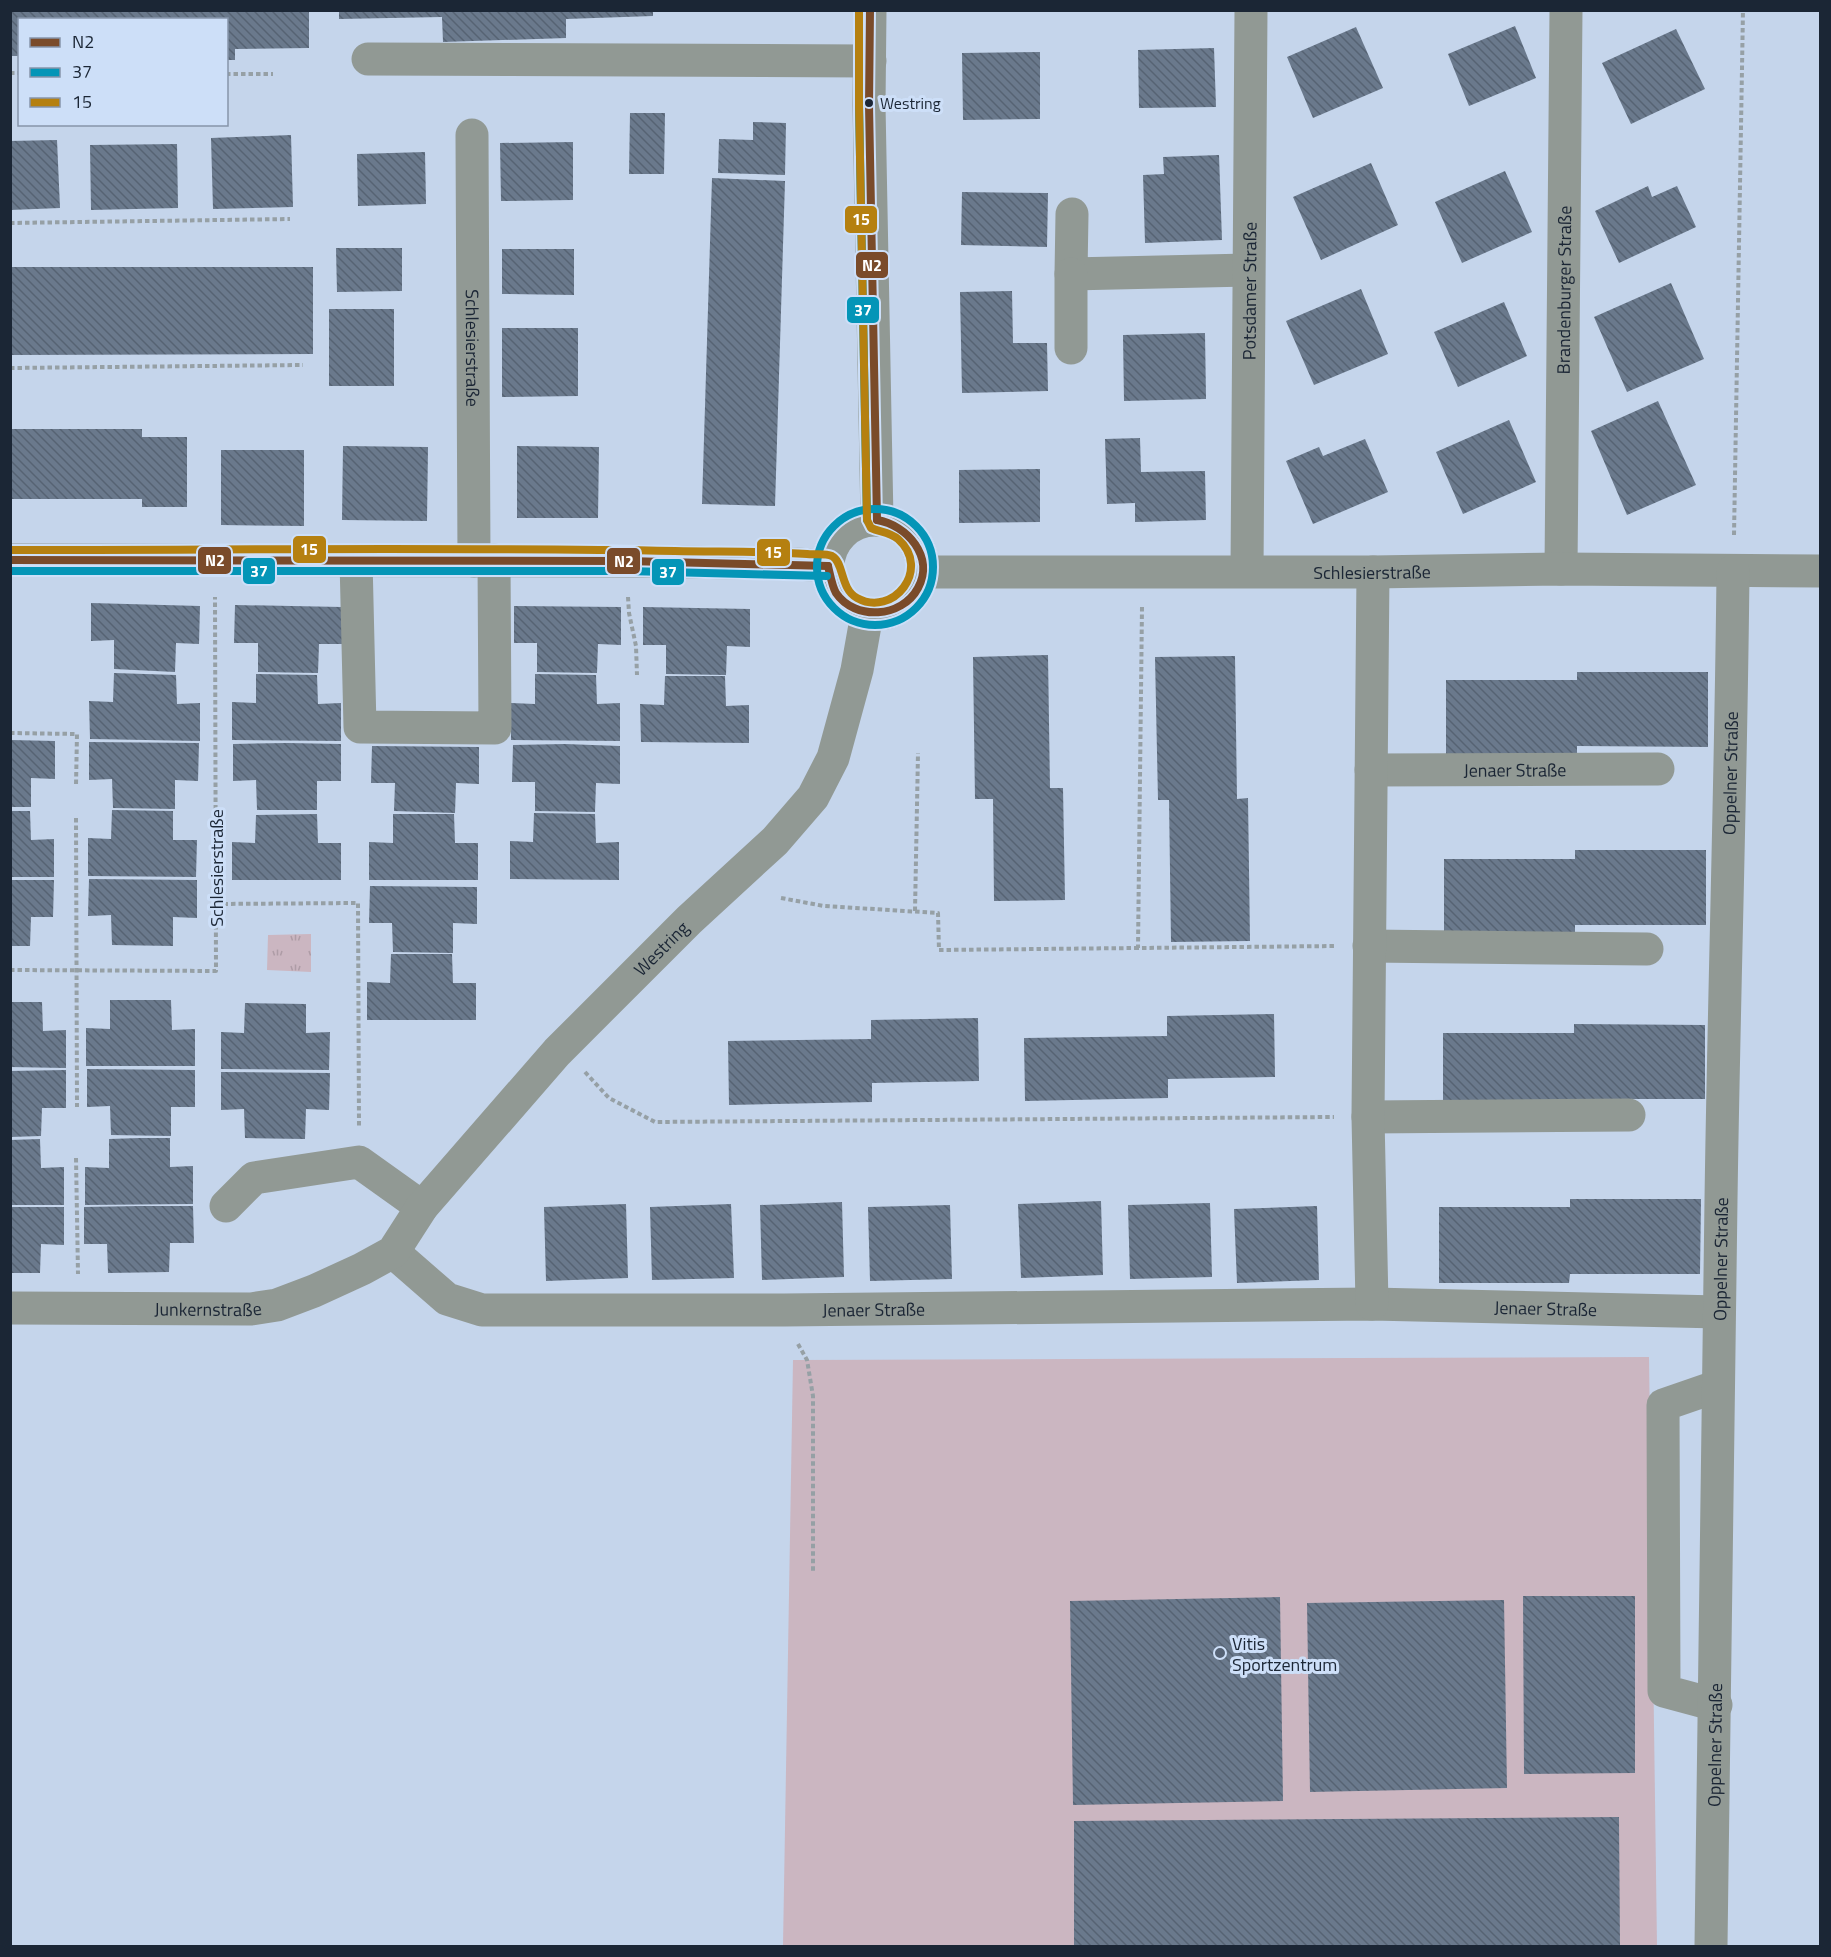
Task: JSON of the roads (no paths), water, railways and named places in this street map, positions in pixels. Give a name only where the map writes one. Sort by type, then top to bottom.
[{"type":"street","points":[[870,10],[869,105],[878,520]]},
{"type":"street","name":"Potsdamer Straße","points":[[1247,571],[1251,10]]},
{"type":"street","name":"Brandenburger Straße","points":[[1561,569],[1566,10]]},
{"type":"street","points":[[368,59],[870,61]]},
{"type":"street","name":"Schlesierstraße","points":[[356,560],[360,727],[495,728],[484,560],[472,135]]},
{"type":"street","points":[[1071,214],[1071,348]]},
{"type":"street","points":[[1071,274],[1248,270]]},
{"type":"street","points":[[878,520],[896,525],[914,539],[920,552],[922,572],[919,586],[905,604],[890,612],[867,614],[855,610],[834,591],[829,579],[828,566],[832,550],[841,534],[858,523],[878,520]]},
{"type":"street","points":[[10,560],[627,561],[828,566]]},
{"type":"street","name":"Schlesierstraße","points":[[922,572],[1373,572],[1561,569],[1821,571]]},
{"type":"street","points":[[1372,1304],[1368,1117],[1373,572]]},
{"type":"street","name":"Oppelner Straße","points":[[1712,1947],[1719,1312],[1733,572]]},
{"type":"street","name":"Westring","points":[[393,1252],[422,1207],[557,1052],[689,920],[775,841],[813,796],[833,758],[844,721],[857,670],[867,614]]},
{"type":"street","name":"Jenaer Straße","points":[[1371,770],[1658,769]]},
{"type":"street","points":[[1370,946],[1647,949]]},
{"type":"street","points":[[1368,1117],[1629,1115]]},
{"type":"street","points":[[226,1206],[254,1178],[359,1161],[422,1207]]},
{"type":"street","name":"Jenaer Straße","points":[[393,1252],[447,1299],[482,1310],[784,1310],[1372,1304],[1719,1312]]},
{"type":"street","name":"Junkernstraße","points":[[10,1308],[250,1309],[277,1305],[353,1273],[393,1252]]},
{"type":"street","points":[[1716,1705],[1664,1691],[1663,1405],[1718,1386]]},
{"type":"place","name":"Westring","points":[[869,103]]},
{"type":"place","name":"Vitis Sportzentrum","points":[[1220,1653]]}]
